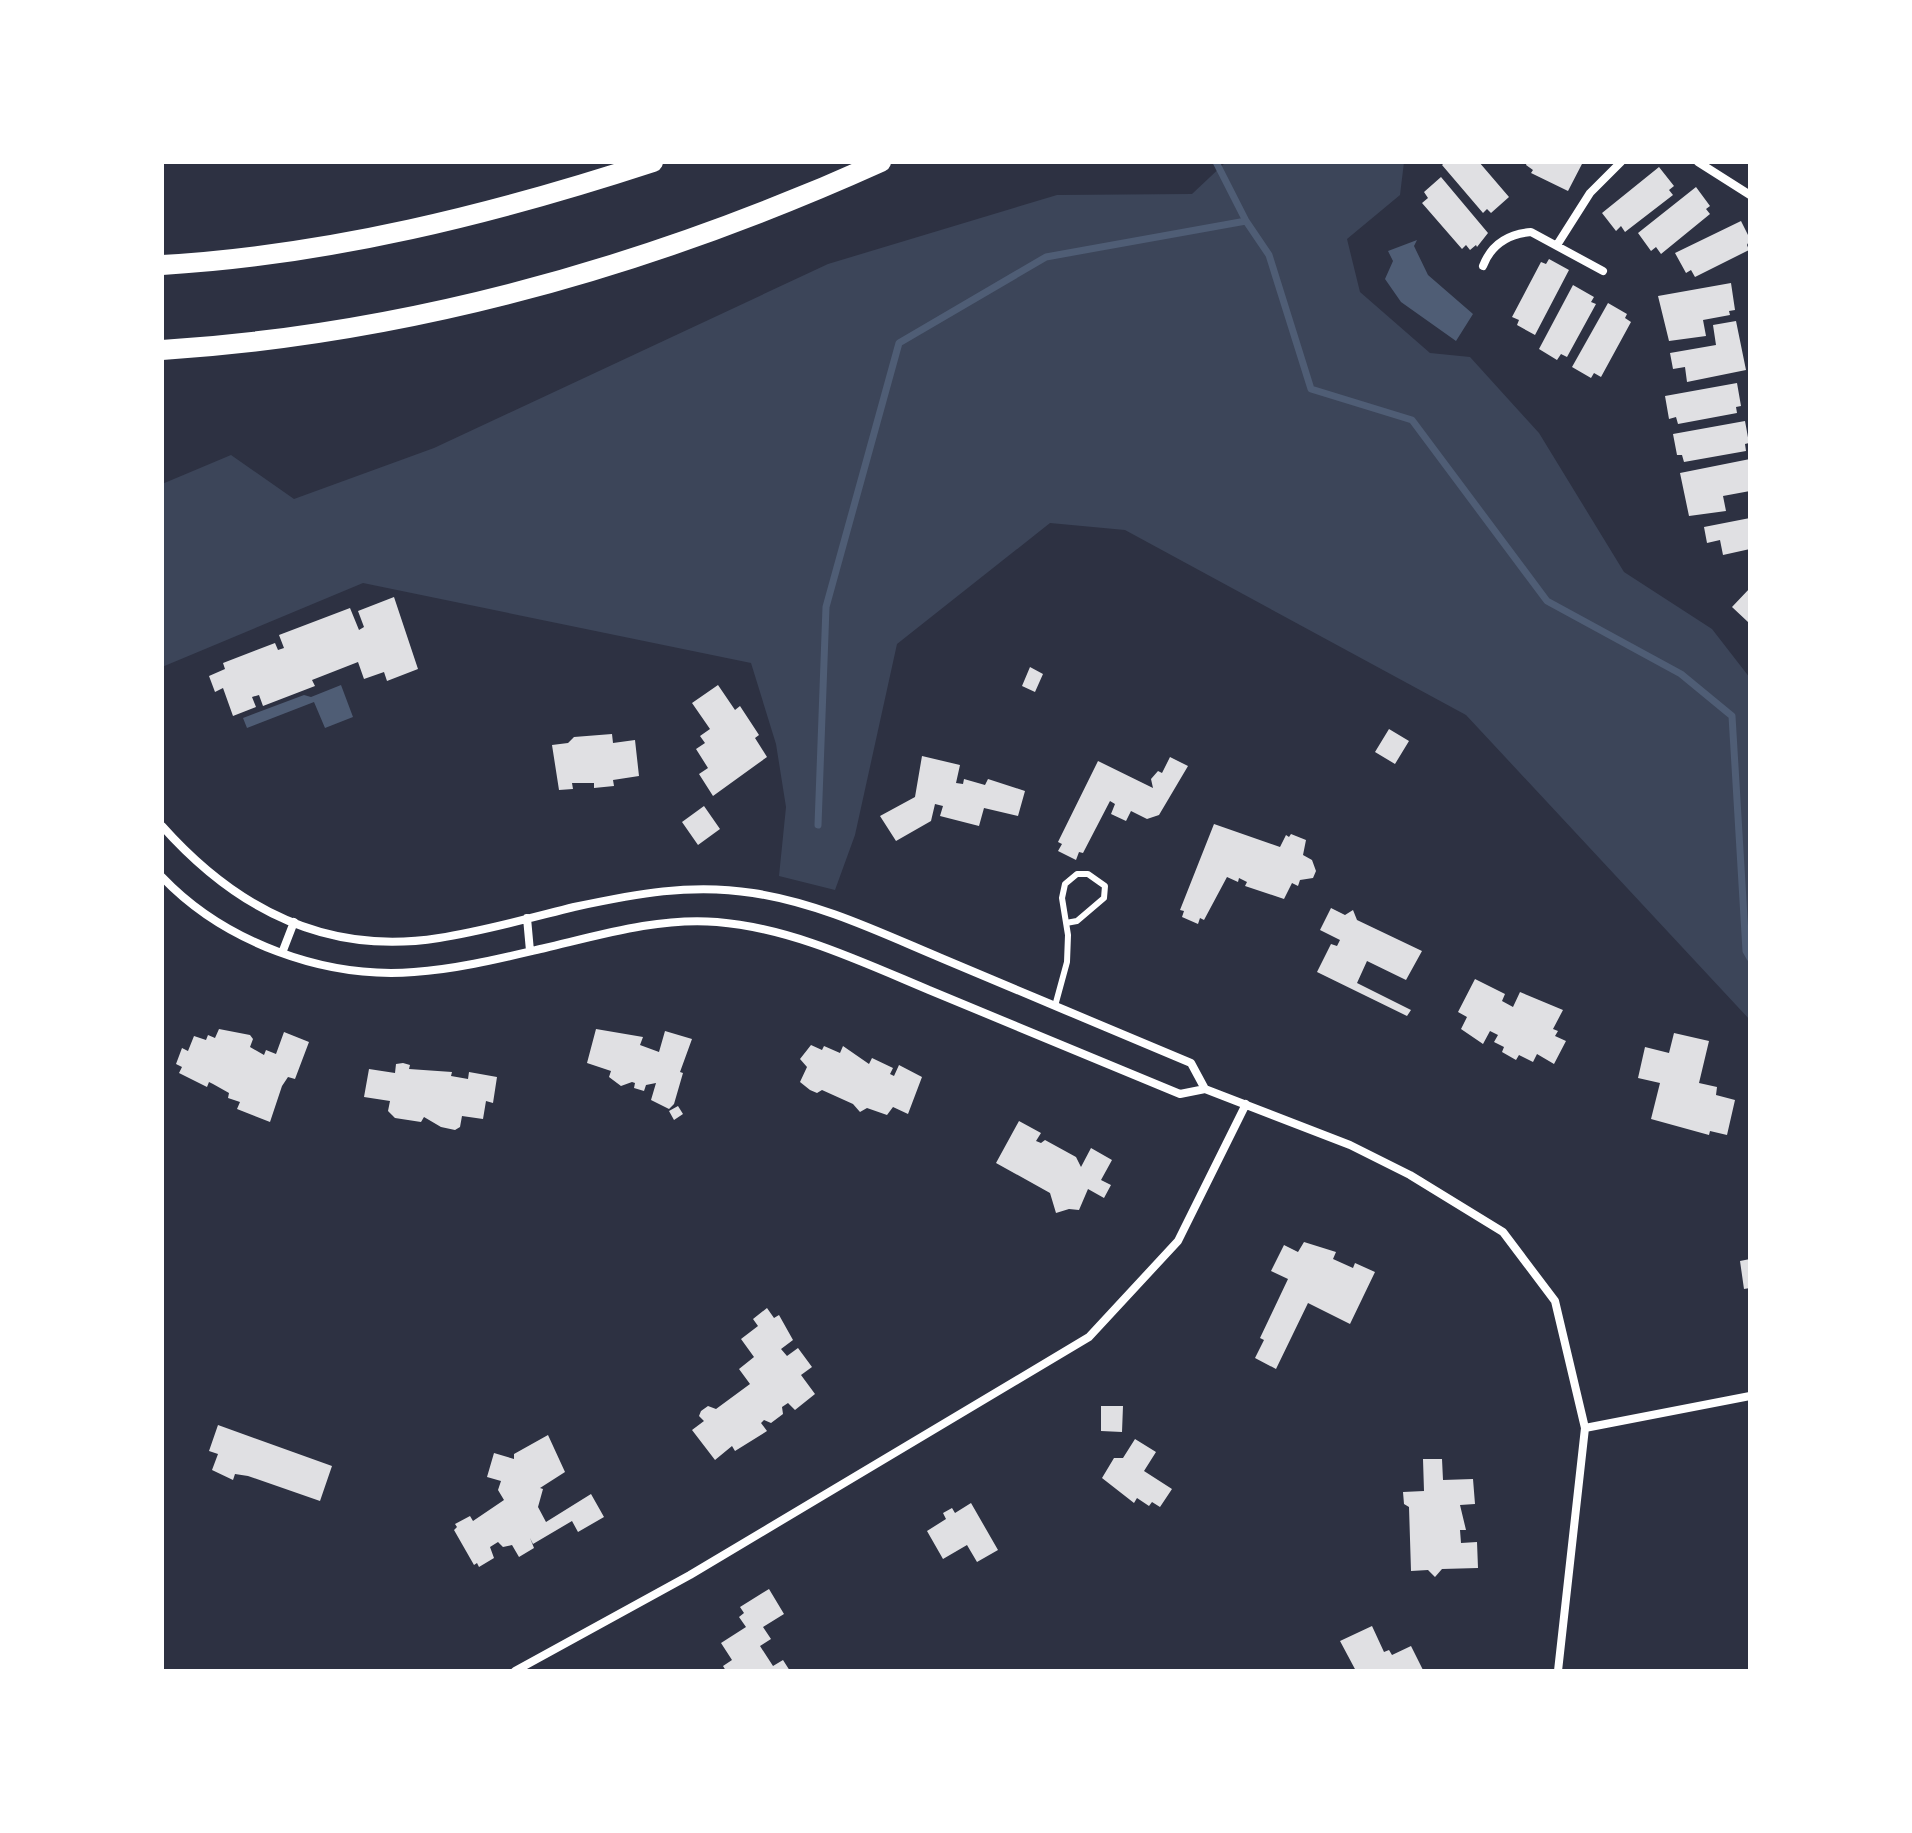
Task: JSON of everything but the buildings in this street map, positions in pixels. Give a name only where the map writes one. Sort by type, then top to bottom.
[{"type":"highway","points":[[162,265],[277,254],[444,223],[653,162]]},
{"type":"highway","points":[[162,350],[327,331],[538,287],[662,250],[881,162]]},
{"type":"street","points":[[1557,245],[1590,193],[1621,162]]},
{"type":"street","points":[[1698,162],[1750,195]]},
{"type":"street","points":[[1483,266],[1494,247],[1513,235],[1531,232],[1603,271]]},
{"type":"street","points":[[162,826],[229,890],[262,909],[333,938],[385,942],[438,938],[638,893],[696,886],[755,893],[822,908],[1191,1063],[1205,1089]]},
{"type":"street","points":[[162,877],[198,910],[224,927],[282,953],[344,969],[413,973],[617,931],[671,923],[717,922],[764,931],[829,949],[1180,1094],[1205,1089],[1246,1104],[1350,1145],[1410,1175],[1503,1232],[1555,1301],[1585,1428],[1558,1671]]},
{"type":"street","points":[[527,918],[530,951]]},
{"type":"street","points":[[282,953],[294,922]]},
{"type":"street","points":[[515,1671],[690,1575],[1089,1337],[1178,1241],[1246,1104]]},
{"type":"street","points":[[1585,1428],[1750,1396]]},
{"type":"lane","points":[[1055,1006],[1067,962],[1062,898],[1065,884],[1077,874],[1088,874],[1105,886],[1104,898],[1077,921],[1066,923]]},
{"type":"shaded area","points":[[1226,162],[1404,162],[1400,195],[1347,239],[1360,292],[1430,353],[1470,357],[1539,433],[1624,572],[1712,629],[1750,678],[1750,1020],[1466,715],[1125,530],[1050,523],[897,644],[855,835],[835,890],[779,876],[786,807],[776,744],[751,663],[363,583],[162,667],[162,484],[231,455],[294,499],[434,448],[828,264],[1057,195],[1192,194]]},
{"type":"shaded area","points":[[1417,240],[1414,246],[1428,275],[1473,314],[1456,341],[1401,302],[1385,279],[1393,261],[1388,251]]},
{"type":"shaded area","points":[[341,685],[353,717],[325,728],[314,702],[247,728],[243,718],[304,695],[311,697]]},
{"type":"waterway","points":[[1216,162],[1246,221],[1269,255],[1311,389],[1412,420],[1547,601],[1681,674],[1732,716],[1746,951],[1750,958]]},
{"type":"waterway","points":[[818,825],[826,607],[899,343],[1046,257],[1246,221]]}]
